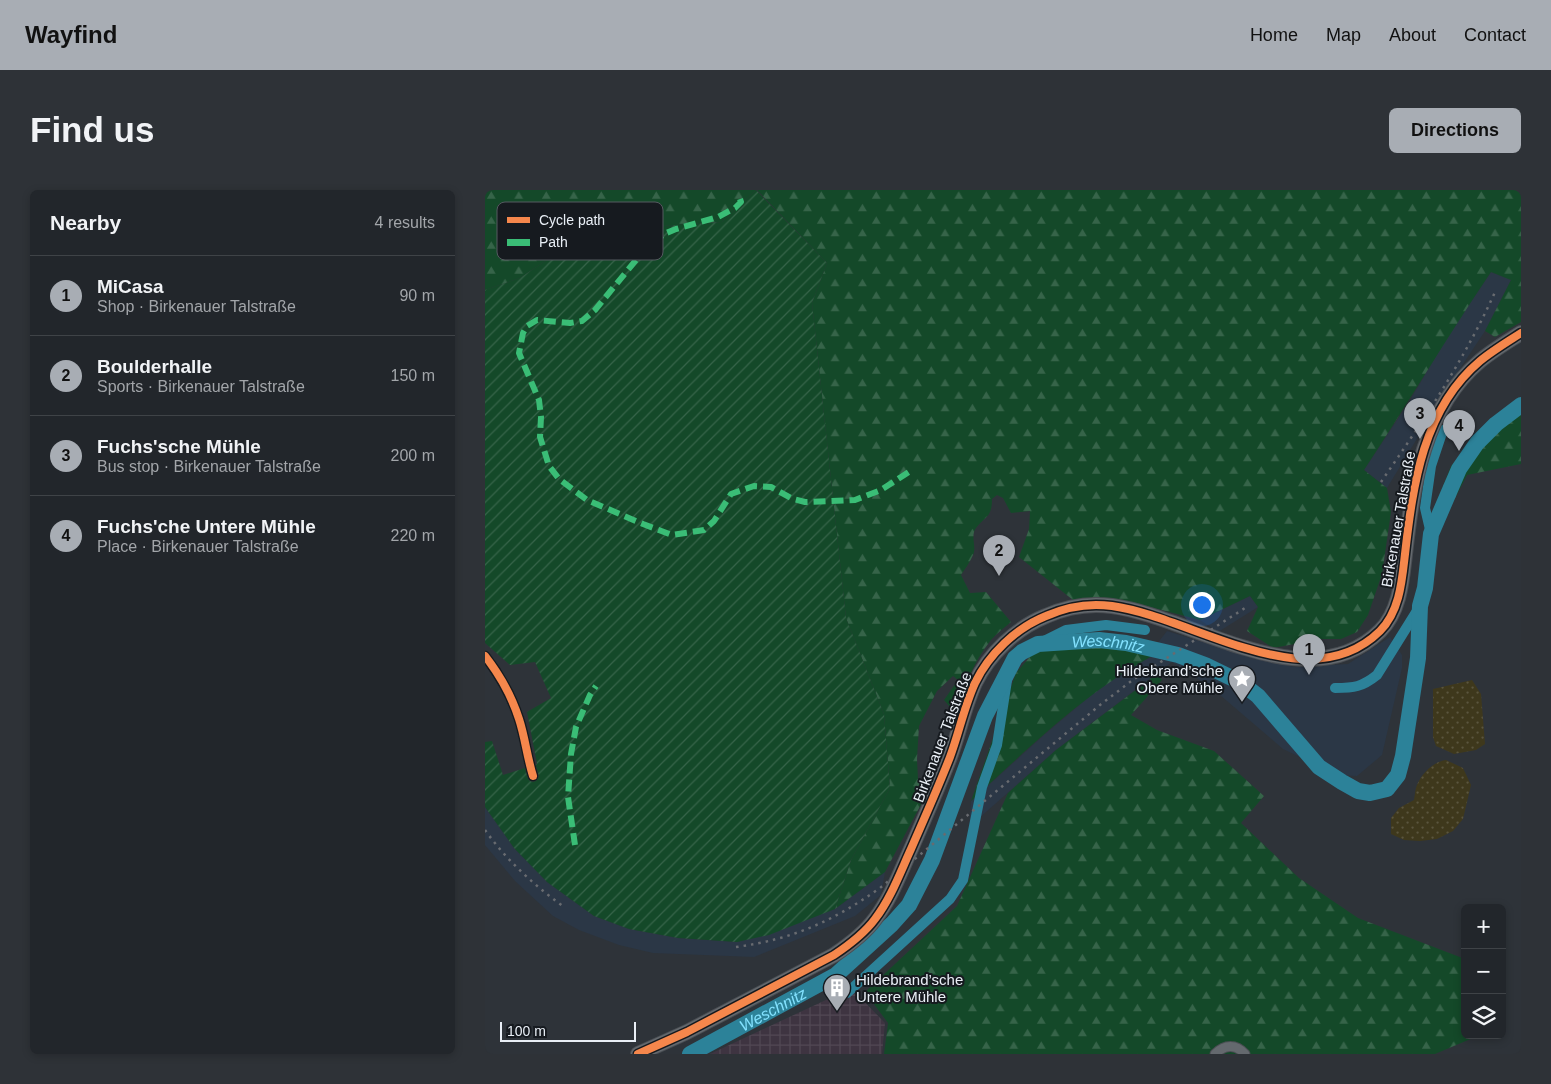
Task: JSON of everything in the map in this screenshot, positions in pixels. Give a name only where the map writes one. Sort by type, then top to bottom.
[{"type":"main road","name":"Birkenauer Talstraße","points":[[638,1054],[695,1028],[834,955],[856,939],[875,919],[893,890],[937,790],[975,682],[986,665],[1011,636],[1029,624],[1046,615],[1069,608],[1092,605],[1143,612],[1265,653],[1301,660],[1335,657],[1367,643],[1383,629],[1396,605],[1402,582],[1417,470],[1438,414],[1465,376],[1481,361],[1521,333]]},
{"type":"street","points":[[485,656],[511,697],[520,720],[533,776]]},
{"type":"street","points":[[1215,1054],[1229,1046],[1238,1047],[1245,1054]]},
{"type":"shaded area","points":[[1491,272],[1511,280],[1485,331],[1455,376],[1387,488],[1364,470],[1409,402],[1446,339]]},
{"type":"shaded area","points":[[1250,596],[1258,607],[1218,632],[1200,620]]},
{"type":"shaded area","points":[[1167,631],[1261,660],[1295,667],[1348,664],[1390,637],[1402,655],[1402,668],[1382,755],[1357,776],[1338,775],[1283,749],[1213,689],[1172,662],[1056,750],[969,827],[971,801],[1096,691],[1128,669],[1156,654],[1162,656],[1153,649]]},
{"type":"shaded area","points":[[485,807],[514,848],[547,882],[594,916],[629,929],[678,938],[737,942],[835,909],[885,872],[881,895],[855,916],[754,957],[653,953],[619,945],[579,930],[553,916],[515,881],[485,845]]},
{"type":"shaded area","points":[[846,983],[885,1023],[882,1054],[710,1054],[828,999]]},
{"type":"green space","points":[[485,190],[756,190],[722,222],[663,226],[663,202],[497,202],[497,260],[547,260],[520,278],[485,290]]},
{"type":"green space","points":[[756,190],[827,263],[812,303],[846,618],[884,714],[890,788],[851,860],[835,909],[769,935],[737,942],[678,938],[629,929],[594,916],[547,882],[514,848],[485,807],[485,742],[492,741],[503,775],[537,764],[527,712],[551,698],[535,662],[510,665],[485,643],[485,290],[520,278],[547,260],[663,260],[663,226],[722,222]]},
{"type":"green space","points":[[757,190],[1521,190],[1521,322],[1495,337],[1485,331],[1511,280],[1491,272],[1364,470],[1387,488],[1391,512],[1382,574],[1368,615],[1357,632],[1341,639],[1322,639],[1273,648],[1247,631],[1258,607],[1250,596],[1200,620],[1135,603],[1101,598],[1073,600],[1019,557],[1029,529],[1030,511],[1011,513],[1003,498],[997,495],[992,499],[991,510],[974,531],[974,552],[961,575],[970,593],[986,592],[1011,622],[993,638],[979,657],[966,685],[956,714],[944,700],[958,680],[953,676],[937,691],[919,726],[918,779],[926,795],[885,872],[835,909],[851,860],[890,788],[884,714],[846,618],[812,303],[827,263]]},
{"type":"green space","points":[[1521,401],[1521,464],[1467,475],[1437,533],[1438,499],[1451,466],[1498,415]]},
{"type":"green space","points":[[1098,646],[1140,650],[1156,654],[1130,669],[1082,703],[971,801],[1016,673],[1034,652]]},
{"type":"green space","points":[[1157,674],[1162,680],[1131,715],[1157,730],[1214,751],[1264,796],[1241,823],[1299,878],[1358,918],[1461,957],[1461,1039],[1471,1039],[1435,1054],[884,1054],[888,1023],[865,992],[957,906],[1008,793],[1056,750]]},
{"type":"sand","points":[[1472,680],[1481,694],[1485,744],[1476,750],[1454,754],[1436,746],[1433,737],[1433,689]]},
{"type":"sand","points":[[1446,760],[1463,768],[1471,785],[1463,819],[1453,831],[1437,839],[1404,840],[1391,834],[1391,818],[1399,808],[1414,800],[1416,787],[1422,776],[1432,766]]},
{"type":"waterway","name":"Weschnitz","points":[[690,1054],[836,975],[892,924],[909,905],[932,860],[985,716],[1015,658],[1038,644],[1099,640],[1126,643],[1178,655],[1205,665],[1240,682],[1258,696],[1319,767],[1358,791],[1370,793],[1387,789],[1398,775],[1403,756],[1418,658],[1420,606],[1425,588],[1431,534],[1459,469],[1477,443],[1496,424],[1521,405]]},
{"type":"waterway","points":[[1431,534],[1425,508],[1431,466],[1443,430]]},
{"type":"waterway","points":[[1335,688],[1358,686],[1377,675],[1420,606]]},
{"type":"waterway","points":[[1038,644],[1066,630],[1106,625],[1145,630]]},
{"type":"waterway","points":[[847,993],[950,899],[963,880],[982,787],[997,745],[1008,674]]},
{"type":"railway","points":[[1381,482],[1428,413],[1457,365],[1495,292]]},
{"type":"railway","points":[[736,947],[757,944],[795,934],[829,919],[863,900],[1134,679],[1245,608]]},
{"type":"railway","points":[[485,830],[521,872],[564,907]]},
{"type":"marked path","points":[[663,235],[676,229],[718,217],[735,208],[741,202],[740,199]]},
{"type":"marked path","points":[[636,260],[595,310],[582,321],[570,323],[537,320],[527,326],[523,333],[519,353],[539,400],[541,417],[540,437],[549,466],[559,479],[587,500],[672,535],[704,530],[714,521],[731,494],[754,486],[771,487],[793,499],[805,502],[855,500],[881,490],[912,470]]},
{"type":"marked path","points":[[575,845],[568,797],[571,754],[576,727],[596,686]]},
{"type":"cycle path","points":[[638,1054],[687,1032],[834,955],[866,930],[881,911],[899,876],[945,769],[975,683],[996,652],[1024,627],[1070,608],[1087,605],[1112,606],[1144,613],[1249,649],[1285,657],[1319,659],[1351,651],[1380,631],[1392,614],[1399,595],[1417,475],[1433,425],[1445,402],[1461,380],[1485,357],[1521,333]]},
{"type":"cycle path","points":[[485,656],[513,702],[533,776]]},
{"type":"place","name":"Fuchs'sche Mühle","points":[[1420,439]]},
{"type":"place","name":"Fuchs'che Untere Mühle","points":[[1459,451]]},
{"type":"place","name":"Boulderhalle","points":[[999,576]]},
{"type":"place","name":"MiCasa","points":[[1309,675]]},
{"type":"place","name":"Hildebrand’sche Obere Mühle","points":[[1242,703]]},
{"type":"place","name":"Hildebrand’sche Untere Mühle","points":[[837,1012]]}]
